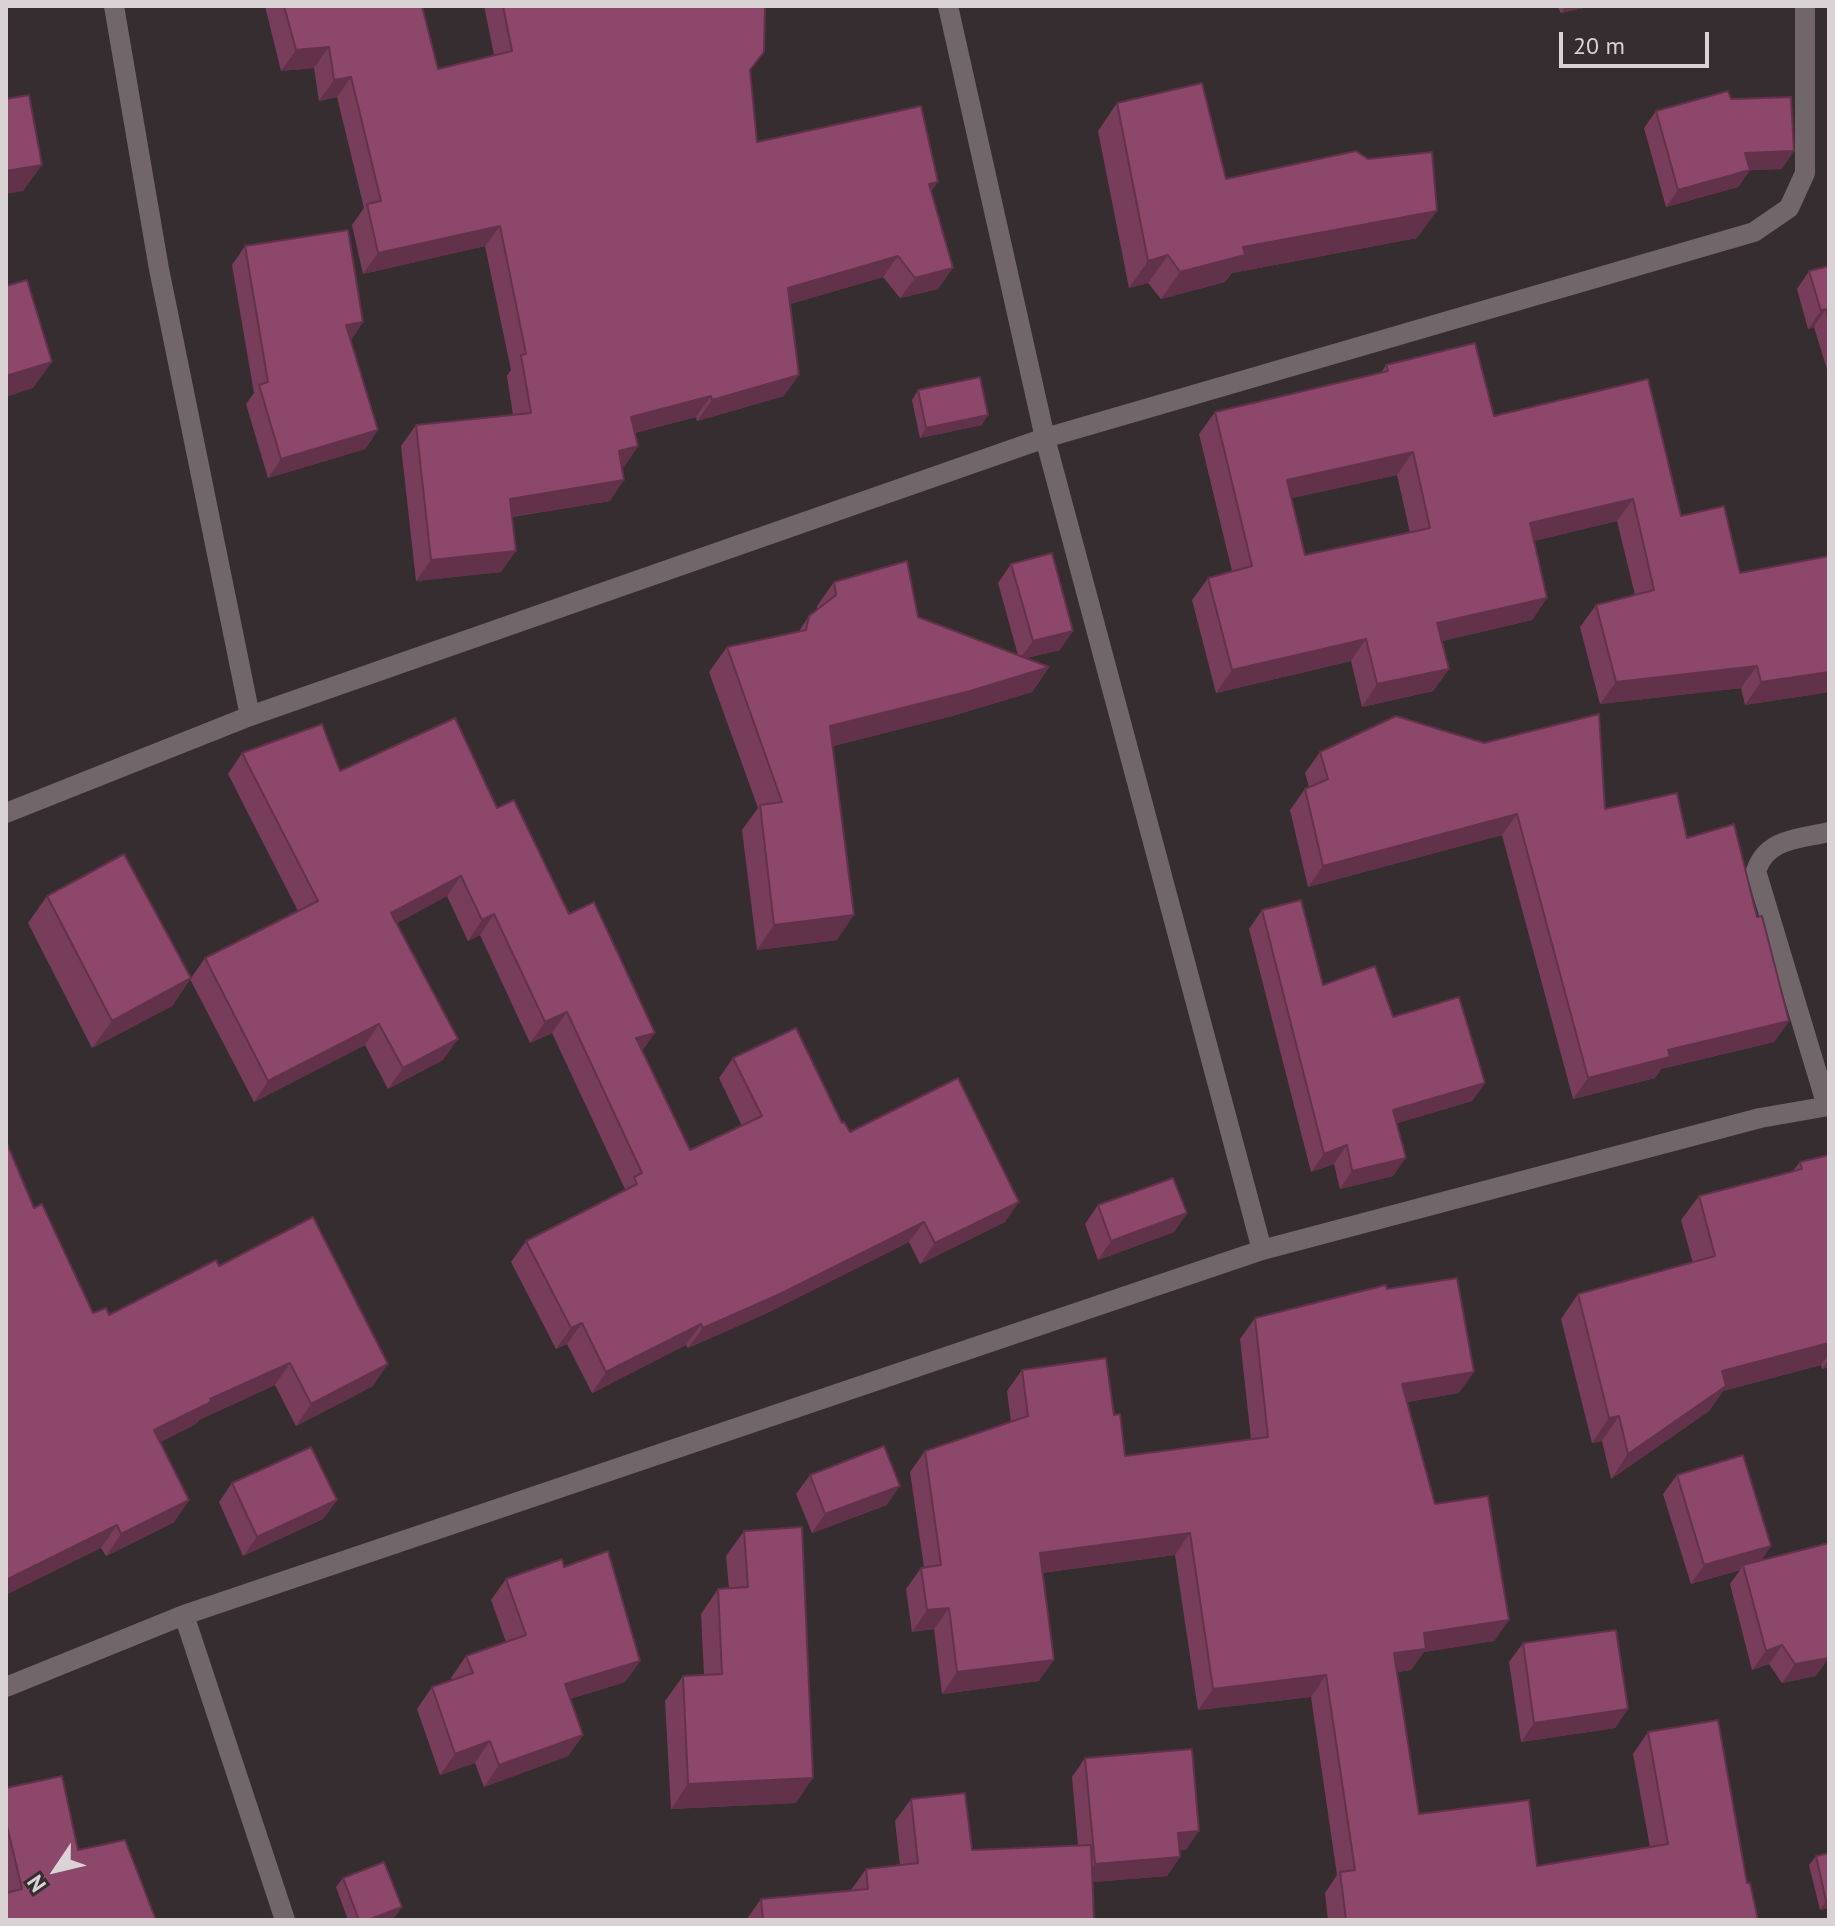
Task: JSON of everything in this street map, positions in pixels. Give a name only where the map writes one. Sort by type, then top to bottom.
[{"type":"street","points":[[114,6],[159,269],[250,716]]},
{"type":"street","points":[[948,6],[1045,438],[1262,1250]]},
{"type":"street","points":[[6,813],[250,716],[1045,438],[1754,232],[1789,208],[1805,173],[1805,6]]},
{"type":"street","points":[[6,1687],[184,1615],[1262,1250],[1760,1118],[1828,1106],[1756,871],[1761,855],[1775,844],[1829,832]]},
{"type":"street","points":[[184,1615],[285,1920]]},
{"type":"building","points":[[284,6],[422,6],[438,69],[512,51],[503,6],[765,6],[764,52],[750,70],[757,142],[921,106],[938,182],[929,184],[953,268],[915,278],[898,256],[788,288],[799,375],[712,400],[711,396],[631,417],[638,446],[619,451],[624,480],[510,499],[516,551],[431,560],[416,425],[531,413],[521,355],[526,354],[500,226],[378,253],[367,204],[381,201],[351,77],[334,80],[329,47],[296,50]]},
{"type":"building","points":[[1202,83],[1226,179],[1356,151],[1368,159],[1432,152],[1437,211],[1243,247],[1245,255],[1180,272],[1168,255],[1148,261],[1117,103]]},
{"type":"building","points":[[1728,91],[1731,99],[1791,97],[1794,151],[1745,153],[1750,170],[1678,190],[1656,111]]},
{"type":"building","points":[[29,95],[42,165],[6,171],[6,99]]},
{"type":"building","points":[[348,230],[363,322],[346,325],[378,430],[281,459],[259,385],[268,382],[245,246]]},
{"type":"building","points":[[1829,266],[1829,319],[1826,309],[1821,311],[1809,271]]},
{"type":"building","points":[[27,280],[52,362],[6,376],[6,286]]},
{"type":"building","points":[[1475,343],[1494,416],[1648,379],[1681,516],[1724,506],[1740,573],[1829,556],[1829,672],[1761,682],[1757,666],[1616,682],[1596,605],[1654,590],[1633,499],[1530,523],[1547,598],[1437,623],[1449,669],[1377,684],[1366,639],[1232,670],[1208,578],[1252,566],[1215,412],[1388,371],[1386,365]],"holes":[[[1413,452],[1430,528],[1305,555],[1287,480]]]},
{"type":"building","points":[[980,377],[988,415],[926,428],[918,390]]},
{"type":"building","points":[[1052,553],[1073,631],[1033,641],[1011,564]]},
{"type":"building","points":[[907,561],[918,617],[1049,667],[970,691],[830,726],[854,915],[774,925],[760,805],[782,802],[727,647],[806,630],[809,616],[836,595],[834,582]]},
{"type":"building","points":[[1599,714],[1605,809],[1677,793],[1687,838],[1734,824],[1757,917],[1762,916],[1789,1021],[1668,1050],[1670,1057],[1588,1078],[1517,814],[1323,866],[1305,789],[1328,779],[1320,752],[1396,716],[1484,743]]},
{"type":"building","points":[[455,718],[497,808],[514,800],[569,914],[594,902],[655,1033],[636,1038],[690,1150],[762,1116],[733,1058],[796,1028],[842,1123],[850,1132],[958,1078],[1019,1202],[935,1243],[924,1222],[780,1294],[703,1328],[701,1324],[606,1372],[582,1323],[571,1328],[526,1241],[637,1184],[634,1177],[642,1173],[567,1012],[545,1022],[494,914],[482,920],[461,876],[391,913],[458,1039],[403,1068],[379,1024],[268,1081],[205,958],[318,901],[242,753],[322,724],[340,771]]},
{"type":"building","points":[[124,854],[191,978],[112,1021],[47,896]]},
{"type":"building","points":[[1301,900],[1323,985],[1375,966],[1393,1017],[1459,997],[1485,1083],[1393,1110],[1406,1158],[1352,1171],[1347,1145],[1324,1154],[1262,910]]},
{"type":"building","points":[[6,1141],[34,1208],[42,1204],[93,1313],[106,1308],[109,1315],[216,1260],[219,1266],[313,1217],[388,1364],[311,1404],[290,1363],[210,1399],[211,1402],[154,1430],[189,1500],[121,1534],[117,1525],[6,1580]]},
{"type":"building","points":[[1829,1155],[1829,1343],[1722,1371],[1726,1386],[1628,1454],[1619,1416],[1609,1418],[1578,1294],[1715,1256],[1699,1196],[1802,1169],[1800,1162]]},
{"type":"building","points":[[1173,1178],[1187,1213],[1111,1241],[1098,1205]]},
{"type":"building","points":[[1457,1278],[1474,1372],[1402,1384],[1435,1504],[1488,1496],[1509,1620],[1424,1633],[1426,1649],[1394,1653],[1419,1814],[1529,1800],[1537,1866],[1668,1844],[1648,1732],[1718,1720],[1747,1883],[1750,1883],[1758,1920],[1346,1920],[1340,1872],[1355,1870],[1326,1675],[1213,1689],[1190,1533],[1040,1553],[1054,1660],[957,1672],[949,1608],[927,1610],[921,1568],[941,1565],[925,1451],[1028,1416],[1022,1370],[1106,1358],[1114,1415],[1120,1414],[1125,1456],[1268,1437],[1255,1318],[1386,1285],[1387,1289]]},
{"type":"building","points":[[884,1446],[900,1486],[825,1514],[810,1475]]},
{"type":"building","points":[[311,1447],[337,1500],[257,1537],[232,1483]]},
{"type":"building","points":[[1743,1455],[1771,1546],[1704,1565],[1677,1475]]},
{"type":"building","points":[[802,1527],[813,1778],[688,1784],[683,1676],[722,1674],[718,1589],[748,1587],[744,1531]]},
{"type":"building","points":[[1829,1543],[1829,1658],[1795,1664],[1782,1645],[1766,1651],[1743,1565]]},
{"type":"building","points":[[608,1551],[640,1661],[565,1684],[583,1735],[499,1765],[490,1741],[455,1754],[432,1687],[473,1673],[466,1656],[526,1635],[506,1579],[562,1559],[564,1567]]},
{"type":"building","points":[[1616,1630],[1628,1709],[1534,1723],[1523,1643]]},
{"type":"building","points":[[1192,1749],[1199,1831],[1178,1833],[1180,1857],[1095,1864],[1085,1758]]},
{"type":"building","points":[[62,1776],[78,1850],[125,1840],[156,1920],[6,1920],[6,1893],[22,1889],[6,1822],[6,1788]]},
{"type":"building","points":[[965,1793],[972,1850],[1091,1845],[1094,1920],[763,1920],[761,1899],[868,1889],[866,1869],[918,1863],[911,1799]]},
{"type":"building","points":[[1829,1853],[1829,1900],[1826,1901],[1816,1856]]},
{"type":"building","points":[[384,1862],[402,1907],[368,1920],[359,1920],[343,1878]]}]
